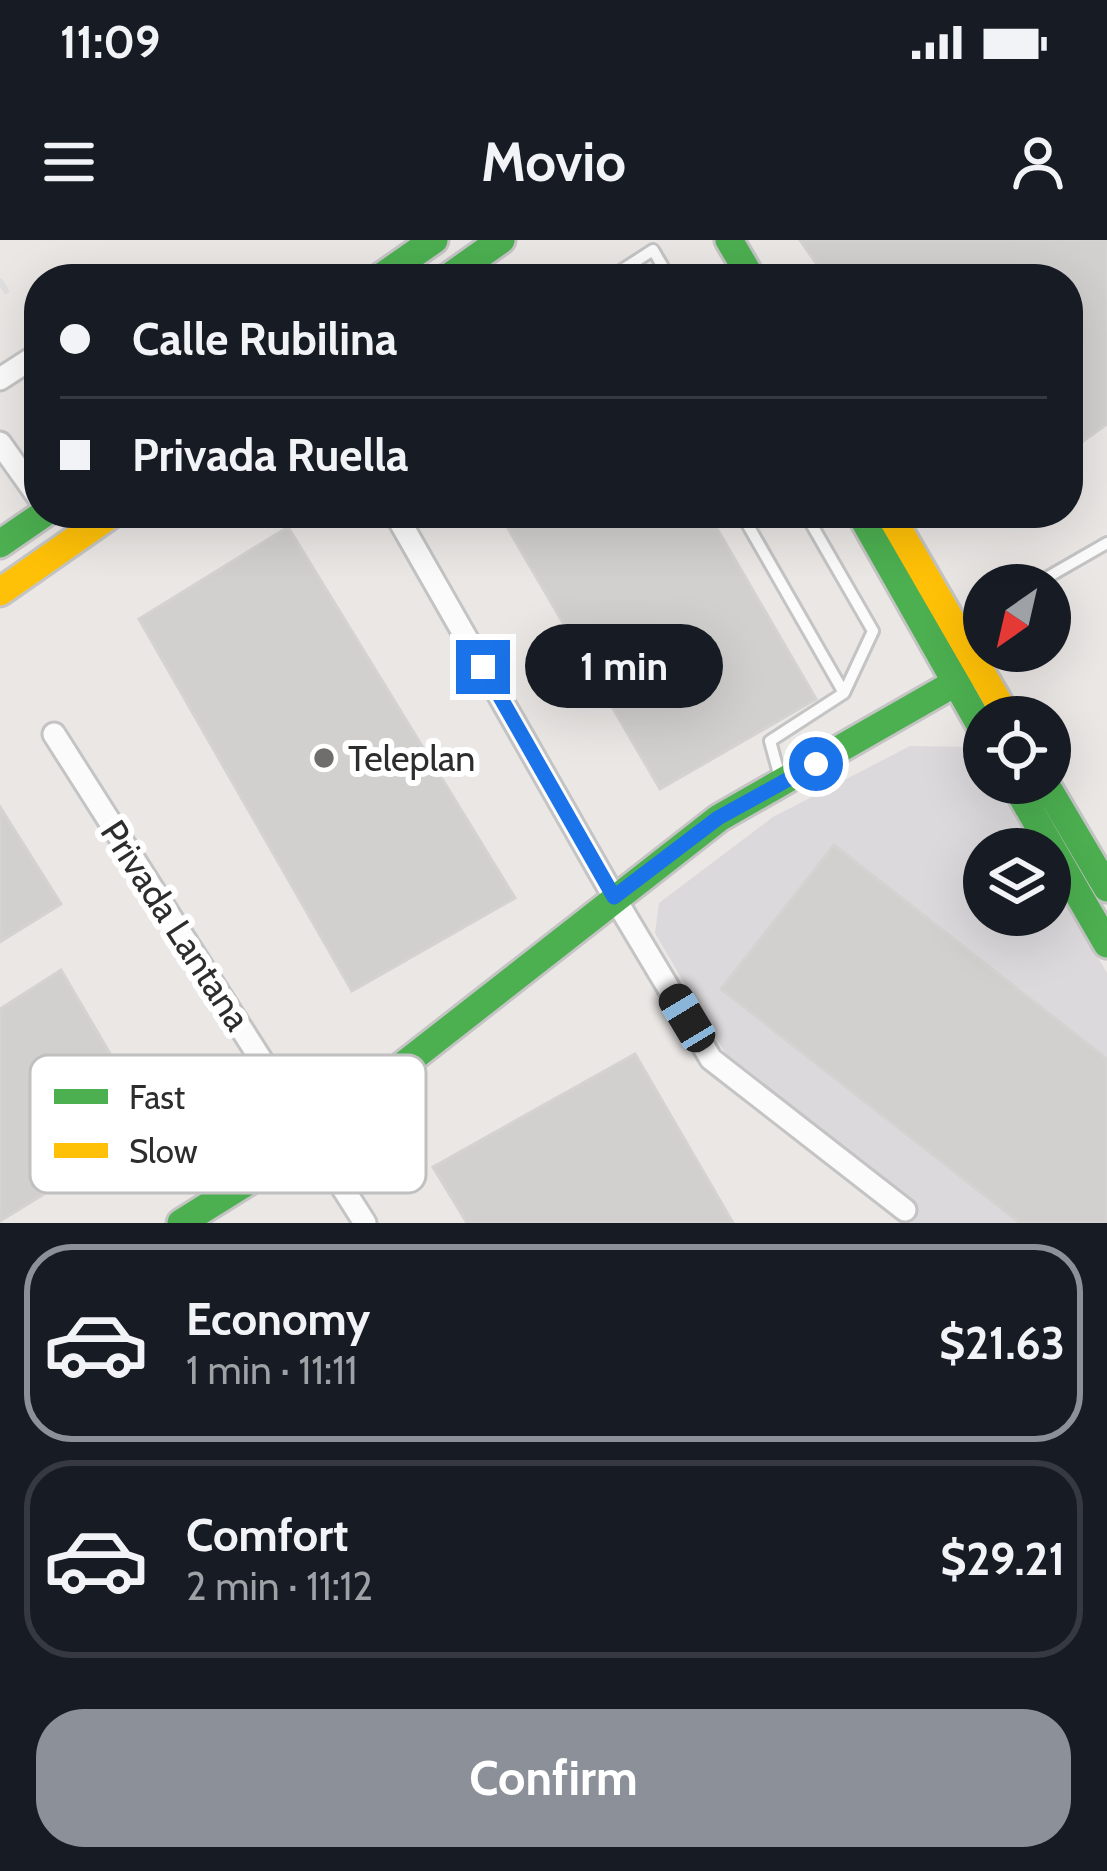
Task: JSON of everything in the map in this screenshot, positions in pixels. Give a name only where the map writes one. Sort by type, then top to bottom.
[{"type":"street","points":[[400,264],[434,240]]},
{"type":"street","points":[[467,264],[501,240]]},
{"type":"street","points":[[0,443],[24,477]]},
{"type":"street","points":[[0,592],[92,528]]},
{"type":"street","points":[[404,528],[711,1059],[905,1210]]},
{"type":"street","points":[[870,528],[966,675],[986,696]]},
{"type":"street","points":[[898,528],[956,630],[973,696]]},
{"type":"street","points":[[416,1055],[718,818],[966,675]]},
{"type":"street","name":"Privada Lantana","points":[[54,734],[259,1055]]},
{"type":"street","points":[[1026,804],[1107,944]]},
{"type":"street","points":[[1057,804],[1107,888]]},
{"type":"street","points":[[181,1223],[229,1193]]},
{"type":"street","name":"Privada Lantana","points":[[348,1193],[365,1223]]},
{"type":"lane","points":[[631,264],[653,250],[661,264]]},
{"type":"lane","points":[[750,528],[844,693]]},
{"type":"lane","points":[[782,784],[770,741],[844,693],[873,631],[814,528]]},
{"type":"lane","points":[[1070,564],[1107,543]]},
{"type":"lane","points":[[956,630],[963,626]]},
{"type":"shaded area","points":[[910,746],[963,747],[963,804],[1006,804],[1021,828],[963,828],[963,936],[1071,936],[1071,912],[1107,973],[1107,1223],[907,1223],[917,1211],[729,1060],[655,933],[659,903],[773,817]]},
{"type":"building","points":[[800,240],[1107,240],[1107,424],[1083,441],[1083,264],[817,264]]},
{"type":"building","name":"Teleplan","points":[[289,528],[515,898],[352,991],[139,619]]},
{"type":"building","points":[[508,528],[717,528],[816,699],[660,789]]},
{"type":"building","points":[[0,807],[61,904],[0,942]]},
{"type":"building","points":[[834,845],[1107,1059],[1107,1223],[1020,1223],[721,989]]},
{"type":"building","points":[[61,970],[111,1055],[30,1055],[30,1193],[46,1193],[0,1221],[0,1009]]},
{"type":"building","points":[[635,1054],[733,1223],[467,1223],[433,1167]]},
{"type":"railway","points":[[0,281],[6,291]]},
{"type":"traffic: fast","points":[[400,264],[434,240]]},
{"type":"traffic: fast","points":[[467,264],[501,240]]},
{"type":"traffic: fast","points":[[729,240],[743,264]]},
{"type":"traffic: fast","points":[[0,544],[24,527]]},
{"type":"traffic: fast","points":[[868,528],[964,696]]},
{"type":"traffic: fast","points":[[416,1055],[719,818],[970,672]]},
{"type":"traffic: fast","points":[[1026,804],[1107,944]]},
{"type":"traffic: fast","points":[[1057,804],[1107,888]]},
{"type":"traffic: fast","points":[[181,1223],[229,1193]]},
{"type":"traffic: slow","points":[[0,592],[92,528]]},
{"type":"traffic: slow","points":[[898,528],[995,696]]},
{"type":"place","name":"Teleplan","points":[[324,758]]},
{"type":"route","points":[[483,667],[614,897],[718,818],[816,764]]}]
